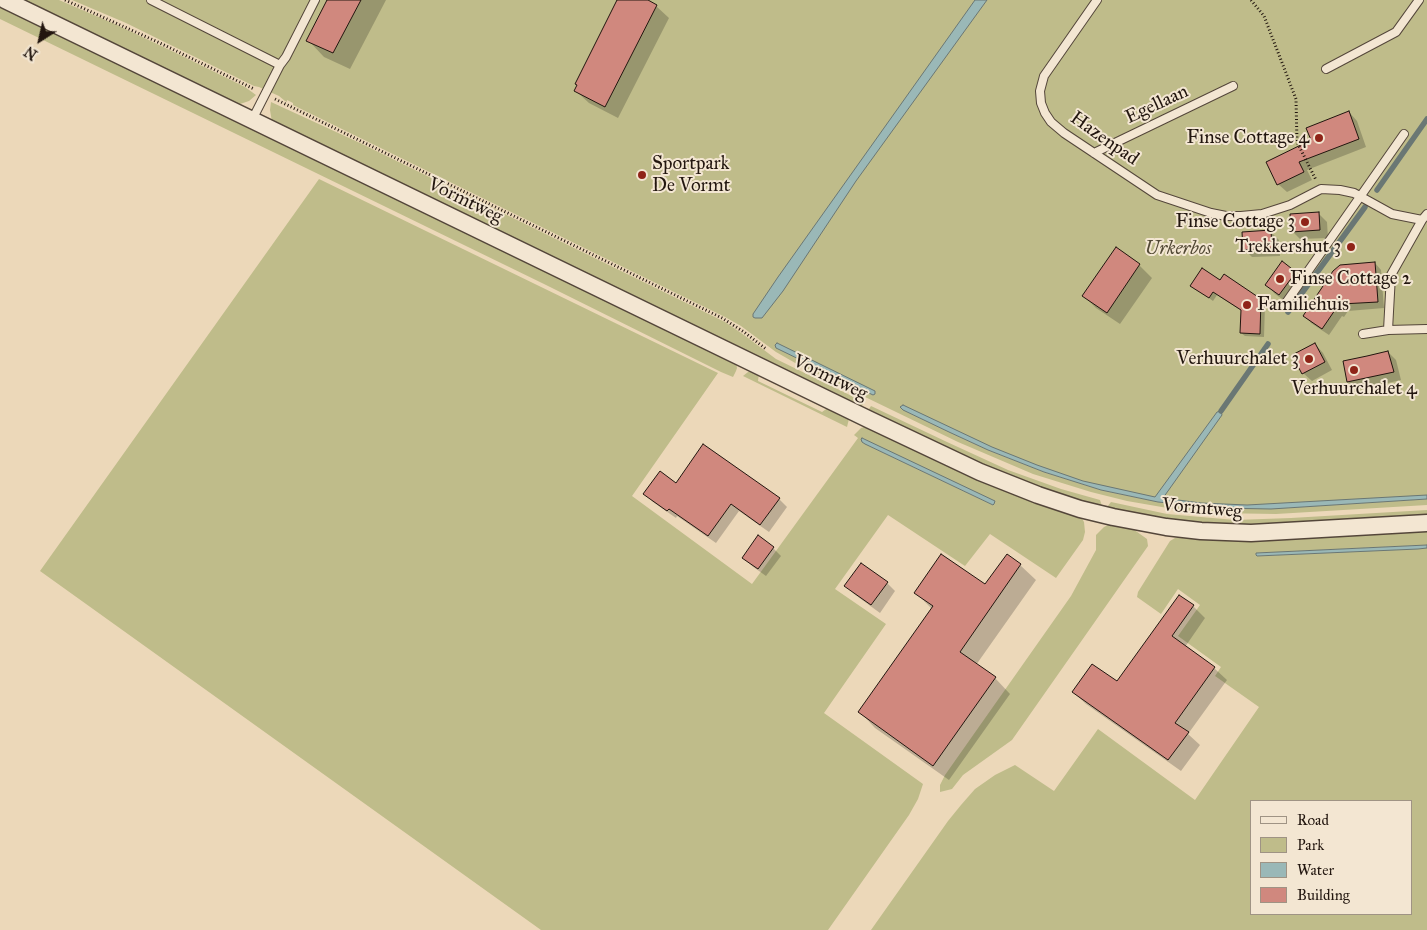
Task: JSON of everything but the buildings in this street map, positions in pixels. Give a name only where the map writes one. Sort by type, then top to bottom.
[{"type":"street","name":"Vormtweg","points":[[5,0],[870,420],[999,481],[1045,498],[1113,517],[1201,531],[1251,533],[1427,523]]},
{"type":"lane","points":[[151,0],[280,65]]},
{"type":"lane","points":[[252,120],[315,0]]},
{"type":"lane","name":"Hazenpad","points":[[1097,0],[1044,76],[1040,91],[1041,103],[1045,113],[1051,122],[1064,133],[1157,195],[1211,213],[1226,216],[1262,214],[1290,205],[1321,189]]},
{"type":"lane","points":[[1326,69],[1396,32],[1419,0]]},
{"type":"lane","name":"Egellaan","points":[[1094,153],[1234,86]]},
{"type":"lane","points":[[1283,307],[1404,134]]},
{"type":"lane","points":[[1321,189],[1354,193],[1392,214],[1424,217],[1391,275],[1388,330]]},
{"type":"lane","points":[[1363,334],[1388,330],[1427,329]]},
{"type":"path","points":[[65,0],[146,36],[258,91]]},
{"type":"path","points":[[1251,0],[1264,16],[1296,99],[1297,142],[1321,189]]},
{"type":"path","name":"Vormtweg","points":[[272,98],[722,318],[767,350]]},
{"type":"green space","points":[[20,0],[59,0],[176,53],[245,87],[256,95],[249,101],[237,105]]},
{"type":"green space","name":"Urkerbos","points":[[72,0],[1427,0],[1427,498],[1350,503],[1237,506],[1159,501],[1046,472],[903,410],[988,450],[1044,472],[1101,490],[1158,502],[1217,508],[1283,508],[1427,499],[1427,505],[1276,514],[1185,511],[1127,501],[1033,474],[958,442],[797,364],[725,317],[293,105],[293,103],[285,101],[279,96],[254,86],[126,23]],"holes":[[[775,347],[875,393],[873,395]]]},
{"type":"green space","points":[[0,5],[736,363],[737,368],[733,377],[0,19]]},
{"type":"green space","points":[[271,102],[360,143],[725,322],[776,359],[864,402],[860,410],[272,122]]},
{"type":"green space","points":[[319,179],[718,373],[632,496],[752,584],[858,438],[854,435],[861,428],[867,426],[1081,517],[1084,522],[1085,532],[1083,540],[1056,578],[990,534],[965,566],[888,515],[835,589],[886,624],[824,713],[923,784],[918,799],[909,815],[828,930],[541,930],[40,571]],"holes":[[[865,444],[994,504],[993,505]]]},
{"type":"green space","points":[[753,371],[759,373],[758,381],[822,412],[829,407],[847,416],[849,419],[847,427],[743,376]]},
{"type":"green space","points":[[871,406],[1008,470],[1061,489],[1100,500],[1102,506],[1059,495],[997,473],[867,412]]},
{"type":"green space","points":[[1111,502],[1167,514],[1235,520],[1427,510],[1427,517],[1252,527],[1194,523],[1141,515],[1107,507]]},
{"type":"green space","points":[[1110,524],[1133,529],[1147,539],[1148,546],[1012,740],[963,775],[952,789],[940,792],[940,785],[945,775],[1071,596],[1096,550],[1096,535]]},
{"type":"green space","points":[[1427,529],[1427,545],[1257,553],[1256,555],[1427,548],[1427,930],[871,930],[948,821],[975,789],[995,775],[1015,765],[1054,791],[1098,729],[1195,800],[1259,707],[1215,676],[1221,667],[1178,636],[1200,605],[1178,589],[1161,614],[1137,597],[1138,592],[1170,541],[1175,538]]},
{"type":"water","points":[[975,0],[987,0],[856,181],[783,291],[762,318],[753,317],[753,314],[778,277]]},
{"type":"water","points":[[777,343],[875,391],[875,394],[873,395],[776,348],[775,345]]},
{"type":"water","points":[[903,405],[992,447],[1037,465],[1083,481],[1155,497],[1217,412],[1221,411],[1222,415],[1163,498],[1201,503],[1247,505],[1427,495],[1427,499],[1271,509],[1217,508],[1158,502],[1101,490],[1044,472],[949,432],[903,410],[900,407]]},
{"type":"water","points":[[862,438],[995,501],[994,504],[865,444],[862,442]]},
{"type":"water","points":[[1427,545],[1427,548],[1418,549],[1256,555],[1256,553]]},
{"type":"waterway","points":[[1377,190],[1427,119]]},
{"type":"waterway","points":[[1288,312],[1365,207]]},
{"type":"waterway","points":[[1221,411],[1268,344]]},
{"type":"place","name":"Finse Cottage 4","points":[[1319,138]]},
{"type":"place","name":"Sportpark De Vormt","points":[[642,175]]},
{"type":"place","name":"Finse Cottage 3","points":[[1305,222]]},
{"type":"place","name":"Trekkershut 3","points":[[1351,247]]},
{"type":"place","name":"Finse Cottage 2","points":[[1280,279]]},
{"type":"place","name":"Familiehuis","points":[[1247,305]]},
{"type":"place","name":"Verhuurchalet 3","points":[[1309,359]]},
{"type":"place","name":"Verhuurchalet 4","points":[[1354,370]]}]
